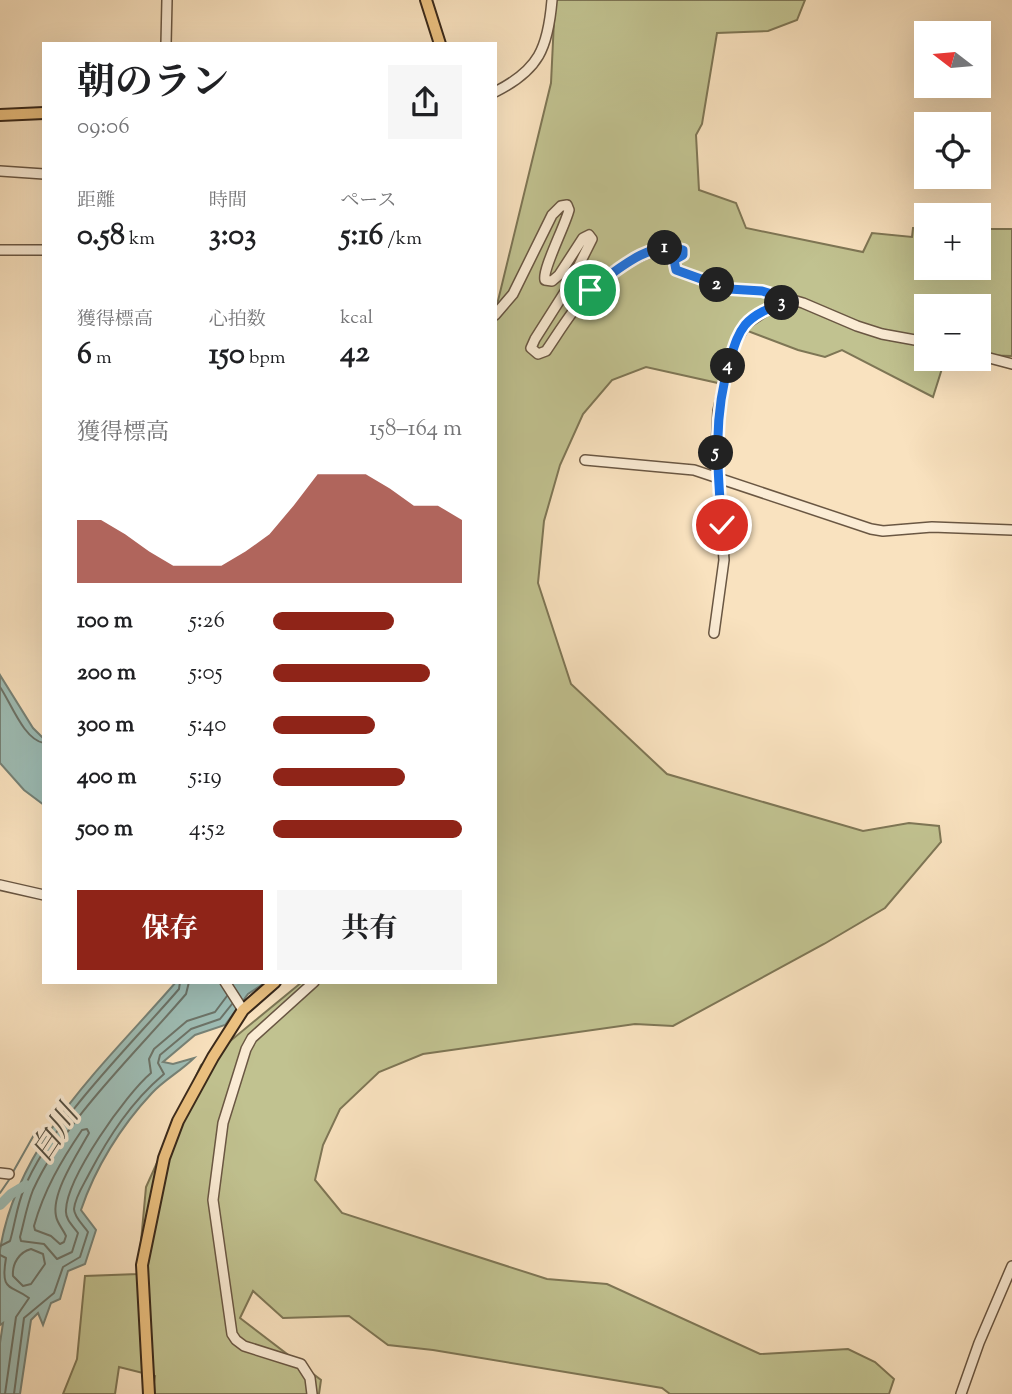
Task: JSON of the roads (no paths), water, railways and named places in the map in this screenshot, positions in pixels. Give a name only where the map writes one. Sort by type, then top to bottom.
[{"type":"main road","points":[[426,0],[439,42]]},
{"type":"main road","points":[[0,115],[42,113]]},
{"type":"main road","points":[[149,1394],[142,1265],[155,1192],[178,1121],[200,1078],[241,1008],[272,984]]},
{"type":"street","points":[[166,42],[167,0]]},
{"type":"street","points":[[497,91],[530,70],[542,52],[550,32],[552,0]]},
{"type":"street","points":[[0,171],[42,174]]},
{"type":"street","points":[[497,313],[513,294],[552,215],[561,206],[567,205],[569,210],[564,229],[545,269],[545,280],[552,281],[559,275],[583,238],[589,235],[592,239],[572,279],[535,339],[531,348],[538,354],[546,351],[590,290],[658,248],[674,247],[683,250],[683,255],[674,260],[676,270],[706,282],[729,289],[762,291],[856,326],[914,339]]},
{"type":"street","points":[[0,250],[42,250]]},
{"type":"street","points":[[715,633],[724,560],[718,476],[719,411],[734,345],[755,316],[792,300]]},
{"type":"street","points":[[991,358],[1012,364]]},
{"type":"street","points":[[585,460],[669,467],[718,476],[871,529],[932,527],[1012,530]]},
{"type":"street","points":[[0,885],[42,894]]},
{"type":"street","points":[[226,984],[241,1008]]},
{"type":"street","points":[[312,984],[252,1038],[246,1049],[223,1123],[213,1200],[232,1334],[244,1346],[301,1364],[310,1378],[312,1394]]},
{"type":"street","points":[[961,1394],[979,1343],[1012,1266]]},
{"type":"water","points":[[0,675],[33,728],[42,737],[42,804],[24,790],[0,763]]},
{"type":"water","name":"白川","points":[[174,984],[263,984],[248,994],[225,1025],[195,1035],[163,1062],[173,1064],[194,1058],[152,1093],[110,1148],[81,1210],[96,1230],[85,1264],[68,1271],[60,1299],[51,1303],[43,1325],[38,1313],[31,1320],[20,1394],[0,1394],[0,1343],[3,1323],[0,1325],[0,1250],[10,1210],[25,1173],[45,1138],[94,1073]]},
{"type":"waterway","name":"白川","points":[[13,1172],[35,1133]]},
{"type":"waterway","points":[[0,1193],[11,1177]]},
{"type":"waterway","points":[[0,1205],[26,1185]]}]
